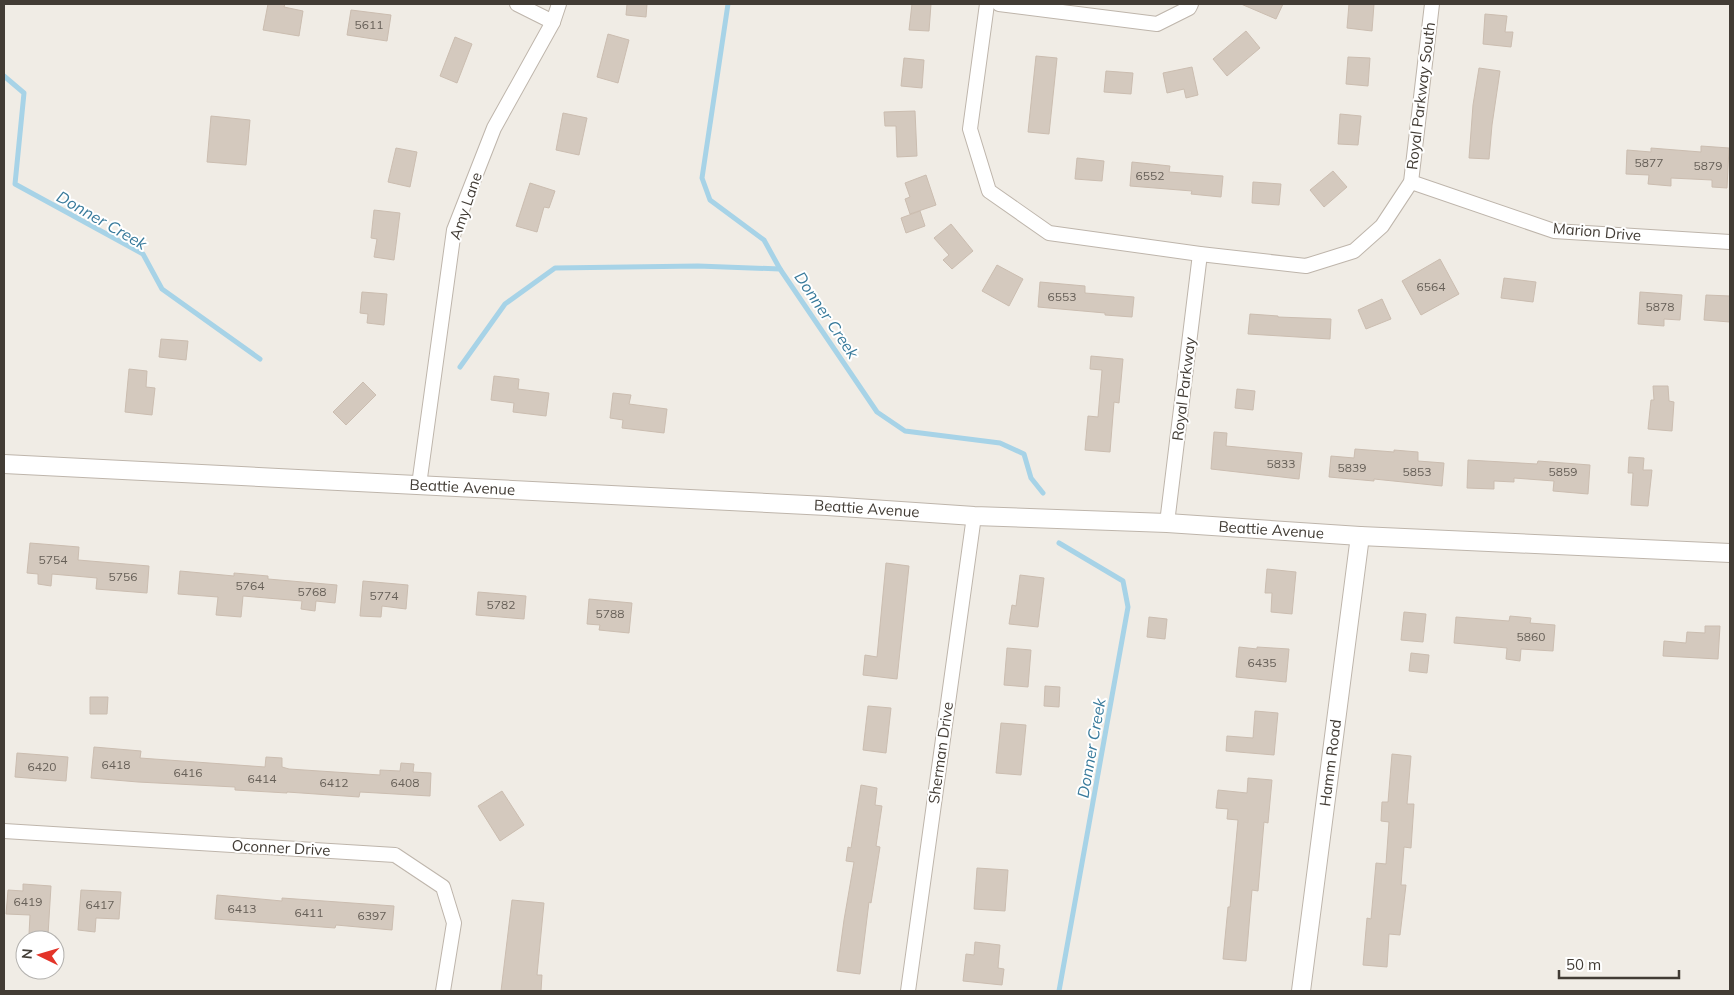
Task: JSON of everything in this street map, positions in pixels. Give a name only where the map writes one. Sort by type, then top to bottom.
[{"type":"street","points":[[517,4],[553,22]]},
{"type":"street","name":"Amy Lane","points":[[419,485],[454,230],[494,128],[553,22],[560,4]]},
{"type":"street","name":"Royal Parkway South","points":[[987,4],[970,128],[989,191],[1048,233],[1200,254],[1306,266],[1354,251],[1382,226],[1411,182],[1432,4]]},
{"type":"street","points":[[999,4],[1157,24],[1189,8],[1191,4]]},
{"type":"street","name":"Marion Drive","points":[[1411,182],[1554,231],[1730,242]]},
{"type":"street","name":"Royal Parkway","points":[[1167,523],[1200,254]]},
{"type":"street","name":"Beattie Avenue","points":[[4,464],[974,516],[1167,523],[1360,536],[1730,554]]},
{"type":"street","name":"Sherman Drive","points":[[908,991],[974,516]]},
{"type":"street","name":"Hamm Road","points":[[1301,991],[1360,536]]},
{"type":"street","name":"Oconner Drive","points":[[4,831],[395,855],[443,888],[454,923],[443,991]]},
{"type":"building","points":[[268,4],[285,4],[284,7],[303,11],[299,36],[263,30]]},
{"type":"building","points":[[627,4],[647,4],[646,17],[626,15]]},
{"type":"building","points":[[912,4],[931,4],[929,31],[909,30]]},
{"type":"building","points":[[1241,4],[1283,4],[1276,19]]},
{"type":"building","points":[[1349,4],[1374,4],[1372,31],[1347,28]]},
{"type":"building","points":[[351,10],[391,15],[387,41],[347,35]]},
{"type":"building","points":[[1485,14],[1507,16],[1505,32],[1513,32],[1511,47],[1483,44]]},
{"type":"building","points":[[1246,31],[1260,48],[1227,76],[1213,59]]},
{"type":"building","points":[[608,34],[629,40],[618,83],[597,77]]},
{"type":"building","points":[[455,37],[472,44],[457,83],[440,76]]},
{"type":"building","points":[[1036,56],[1057,58],[1049,134],[1028,132]]},
{"type":"building","points":[[1348,57],[1370,58],[1368,86],[1346,84]]},
{"type":"building","points":[[904,58],[924,60],[922,88],[901,86]]},
{"type":"building","points":[[1192,67],[1198,95],[1186,98],[1184,89],[1167,93],[1163,73]]},
{"type":"building","points":[[1479,68],[1500,71],[1489,159],[1469,158],[1473,105]]},
{"type":"building","points":[[1106,71],[1133,73],[1131,94],[1104,92]]},
{"type":"building","points":[[915,111],[917,156],[897,157],[896,126],[885,126],[884,112]]},
{"type":"building","points":[[563,113],[587,118],[579,155],[556,150]]},
{"type":"building","points":[[1340,114],[1361,116],[1358,145],[1338,144]]},
{"type":"building","points":[[211,116],[250,120],[246,165],[207,162]]},
{"type":"building","points":[[1701,146],[1729,148],[1727,188],[1712,187],[1712,180],[1671,178],[1671,186],[1648,184],[1649,175],[1626,174],[1627,150],[1651,152],[1651,148],[1701,152]]},
{"type":"building","points":[[396,148],[417,152],[410,187],[388,182]]},
{"type":"building","points":[[1077,158],[1104,161],[1102,181],[1075,179]]},
{"type":"building","points":[[1132,162],[1170,166],[1169,172],[1223,176],[1221,197],[1191,194],[1192,191],[1130,186]]},
{"type":"building","points":[[1333,171],[1347,187],[1324,207],[1310,190]]},
{"type":"building","points":[[926,175],[936,205],[910,214],[905,199],[910,197],[905,183]]},
{"type":"building","points":[[1253,182],[1281,184],[1279,205],[1252,203]]},
{"type":"building","points":[[530,183],[555,191],[549,208],[544,207],[537,232],[516,226]]},
{"type":"building","points":[[374,210],[400,213],[394,260],[374,257],[377,239],[371,238]]},
{"type":"building","points":[[920,211],[925,226],[906,233],[901,218]]},
{"type":"building","points":[[951,224],[973,251],[952,269],[943,260],[949,255],[934,238]]},
{"type":"building","points":[[1440,259],[1459,294],[1421,315],[1402,281]]},
{"type":"building","points":[[997,265],[1023,279],[1009,306],[982,291]]},
{"type":"building","points":[[1504,278],[1536,282],[1533,302],[1501,298]]},
{"type":"building","points":[[1040,282],[1085,286],[1085,293],[1134,297],[1132,317],[1038,307]]},
{"type":"building","points":[[362,292],[387,294],[384,325],[367,323],[368,314],[360,313]]},
{"type":"building","points":[[1640,292],[1682,295],[1680,320],[1664,319],[1664,326],[1638,324]]},
{"type":"building","points":[[1706,295],[1730,296],[1730,322],[1704,320]]},
{"type":"building","points":[[1382,299],[1391,319],[1366,329],[1358,310]]},
{"type":"building","points":[[1250,314],[1331,319],[1330,339],[1248,334]]},
{"type":"building","points":[[161,339],[188,341],[186,360],[159,357]]},
{"type":"building","points":[[1091,356],[1123,359],[1119,403],[1114,402],[1110,452],[1085,450],[1088,416],[1098,417],[1102,370],[1090,369]]},
{"type":"building","points":[[129,369],[147,371],[146,387],[155,388],[152,415],[125,412]]},
{"type":"building","points":[[494,376],[519,379],[518,389],[549,393],[546,416],[513,412],[514,403],[491,400]]},
{"type":"building","points":[[363,382],[376,395],[346,425],[333,412]]},
{"type":"building","points":[[1653,386],[1668,386],[1669,401],[1674,402],[1672,431],[1648,429],[1651,400],[1654,400]]},
{"type":"building","points":[[1237,389],[1255,391],[1253,410],[1235,408]]},
{"type":"building","points":[[613,393],[631,395],[629,404],[667,409],[664,433],[622,428],[623,420],[610,418]]},
{"type":"building","points":[[1214,432],[1227,433],[1226,446],[1302,453],[1299,479],[1211,469]]},
{"type":"building","points":[[1355,449],[1418,452],[1418,461],[1444,463],[1442,486],[1374,479],[1374,481],[1329,477],[1331,456],[1354,458]]},
{"type":"building","points":[[1629,457],[1644,458],[1643,470],[1652,470],[1648,506],[1631,505],[1633,473],[1628,473]]},
{"type":"building","points":[[1468,460],[1537,464],[1538,461],[1590,465],[1588,494],[1553,491],[1554,481],[1514,478],[1514,482],[1494,481],[1494,489],[1467,488]]},
{"type":"building","points":[[30,543],[79,547],[78,560],[149,566],[147,593],[96,589],[97,578],[52,574],[51,586],[38,584],[38,574],[27,573]]},
{"type":"building","points":[[886,563],[909,566],[897,679],[863,675],[865,655],[877,657]]},
{"type":"building","points":[[1267,569],[1296,572],[1292,614],[1271,612],[1272,593],[1265,593]]},
{"type":"building","points":[[180,571],[234,576],[234,573],[268,576],[268,579],[337,585],[335,603],[316,601],[315,611],[301,609],[302,601],[243,596],[241,617],[216,615],[218,597],[178,594]]},
{"type":"building","points":[[1020,575],[1044,578],[1038,627],[1009,624],[1012,605],[1016,606]]},
{"type":"building","points":[[363,581],[408,585],[406,609],[382,606],[381,617],[360,616]]},
{"type":"building","points":[[478,592],[526,596],[524,619],[476,615]]},
{"type":"building","points":[[589,599],[632,603],[629,633],[599,630],[600,625],[587,624]]},
{"type":"building","points":[[1404,612],[1426,614],[1423,642],[1401,640]]},
{"type":"building","points":[[1510,616],[1531,618],[1530,623],[1555,625],[1553,651],[1521,649],[1520,661],[1506,659],[1507,648],[1454,643],[1456,617],[1509,621]]},
{"type":"building","points":[[1149,617],[1167,619],[1165,639],[1147,637]]},
{"type":"building","points":[[1705,626],[1720,626],[1718,659],[1663,656],[1664,641],[1686,643],[1687,632],[1705,633]]},
{"type":"building","points":[[1239,647],[1289,649],[1286,682],[1236,677]]},
{"type":"building","points":[[1007,648],[1031,650],[1028,687],[1004,685]]},
{"type":"building","points":[[1411,653],[1429,655],[1427,673],[1409,671]]},
{"type":"building","points":[[1045,686],[1060,687],[1059,707],[1044,706]]},
{"type":"building","points":[[90,697],[108,697],[107,714],[90,714]]},
{"type":"building","points":[[868,706],[891,708],[886,753],[863,750]]},
{"type":"building","points":[[1255,711],[1278,713],[1274,755],[1226,751],[1227,736],[1253,738]]},
{"type":"building","points":[[1001,723],[1026,725],[1021,775],[996,773]]},
{"type":"building","points":[[94,747],[141,751],[140,758],[265,767],[266,757],[282,758],[282,767],[289,769],[380,775],[380,770],[400,771],[401,763],[414,764],[413,772],[431,773],[430,796],[360,792],[359,797],[235,790],[235,787],[91,778]]},
{"type":"building","points":[[17,753],[68,757],[66,781],[15,777]]},
{"type":"building","points":[[1392,754],[1411,756],[1407,804],[1414,804],[1411,848],[1404,847],[1401,885],[1406,885],[1400,935],[1389,934],[1387,967],[1363,965],[1367,918],[1371,919],[1376,863],[1386,864],[1389,822],[1381,821],[1382,802],[1388,802]]},
{"type":"building","points":[[1248,778],[1272,780],[1268,823],[1264,822],[1258,891],[1252,890],[1246,961],[1223,959],[1238,820],[1227,819],[1228,809],[1216,808],[1218,790],[1247,793]]},
{"type":"building","points":[[861,785],[877,788],[875,805],[882,806],[876,846],[880,847],[871,903],[869,902],[860,974],[837,971],[854,862],[846,861],[848,847],[851,848]]},
{"type":"building","points":[[502,791],[524,825],[500,841],[478,806]]},
{"type":"building","points":[[977,868],[1008,870],[1005,911],[974,909]]},
{"type":"building","points":[[23,884],[51,886],[48,930],[29,930],[30,915],[6,914],[8,890],[23,891]]},
{"type":"building","points":[[81,890],[121,892],[119,919],[96,918],[95,932],[78,930]]},
{"type":"building","points":[[217,895],[282,901],[282,898],[394,906],[392,930],[336,925],[335,928],[215,919]]},
{"type":"building","points":[[512,900],[544,903],[537,975],[542,975],[541,991],[501,991]]},
{"type":"building","points":[[975,942],[1000,945],[998,968],[1004,969],[1002,985],[963,981],[966,954],[974,955]]},
{"type":"waterway","points":[[728,4],[702,178],[710,200],[764,240],[780,269]]},
{"type":"waterway","name":"Donner Creek","points":[[4,76],[24,93],[15,184],[143,254],[162,289],[260,359]]},
{"type":"waterway","name":"Donner Creek","points":[[460,367],[505,304],[555,268],[698,266],[780,269],[877,412],[905,431],[1000,443],[1024,454],[1031,478],[1043,493]]},
{"type":"waterway","name":"Donner Creek","points":[[1059,543],[1123,581],[1128,607],[1059,991]]}]
